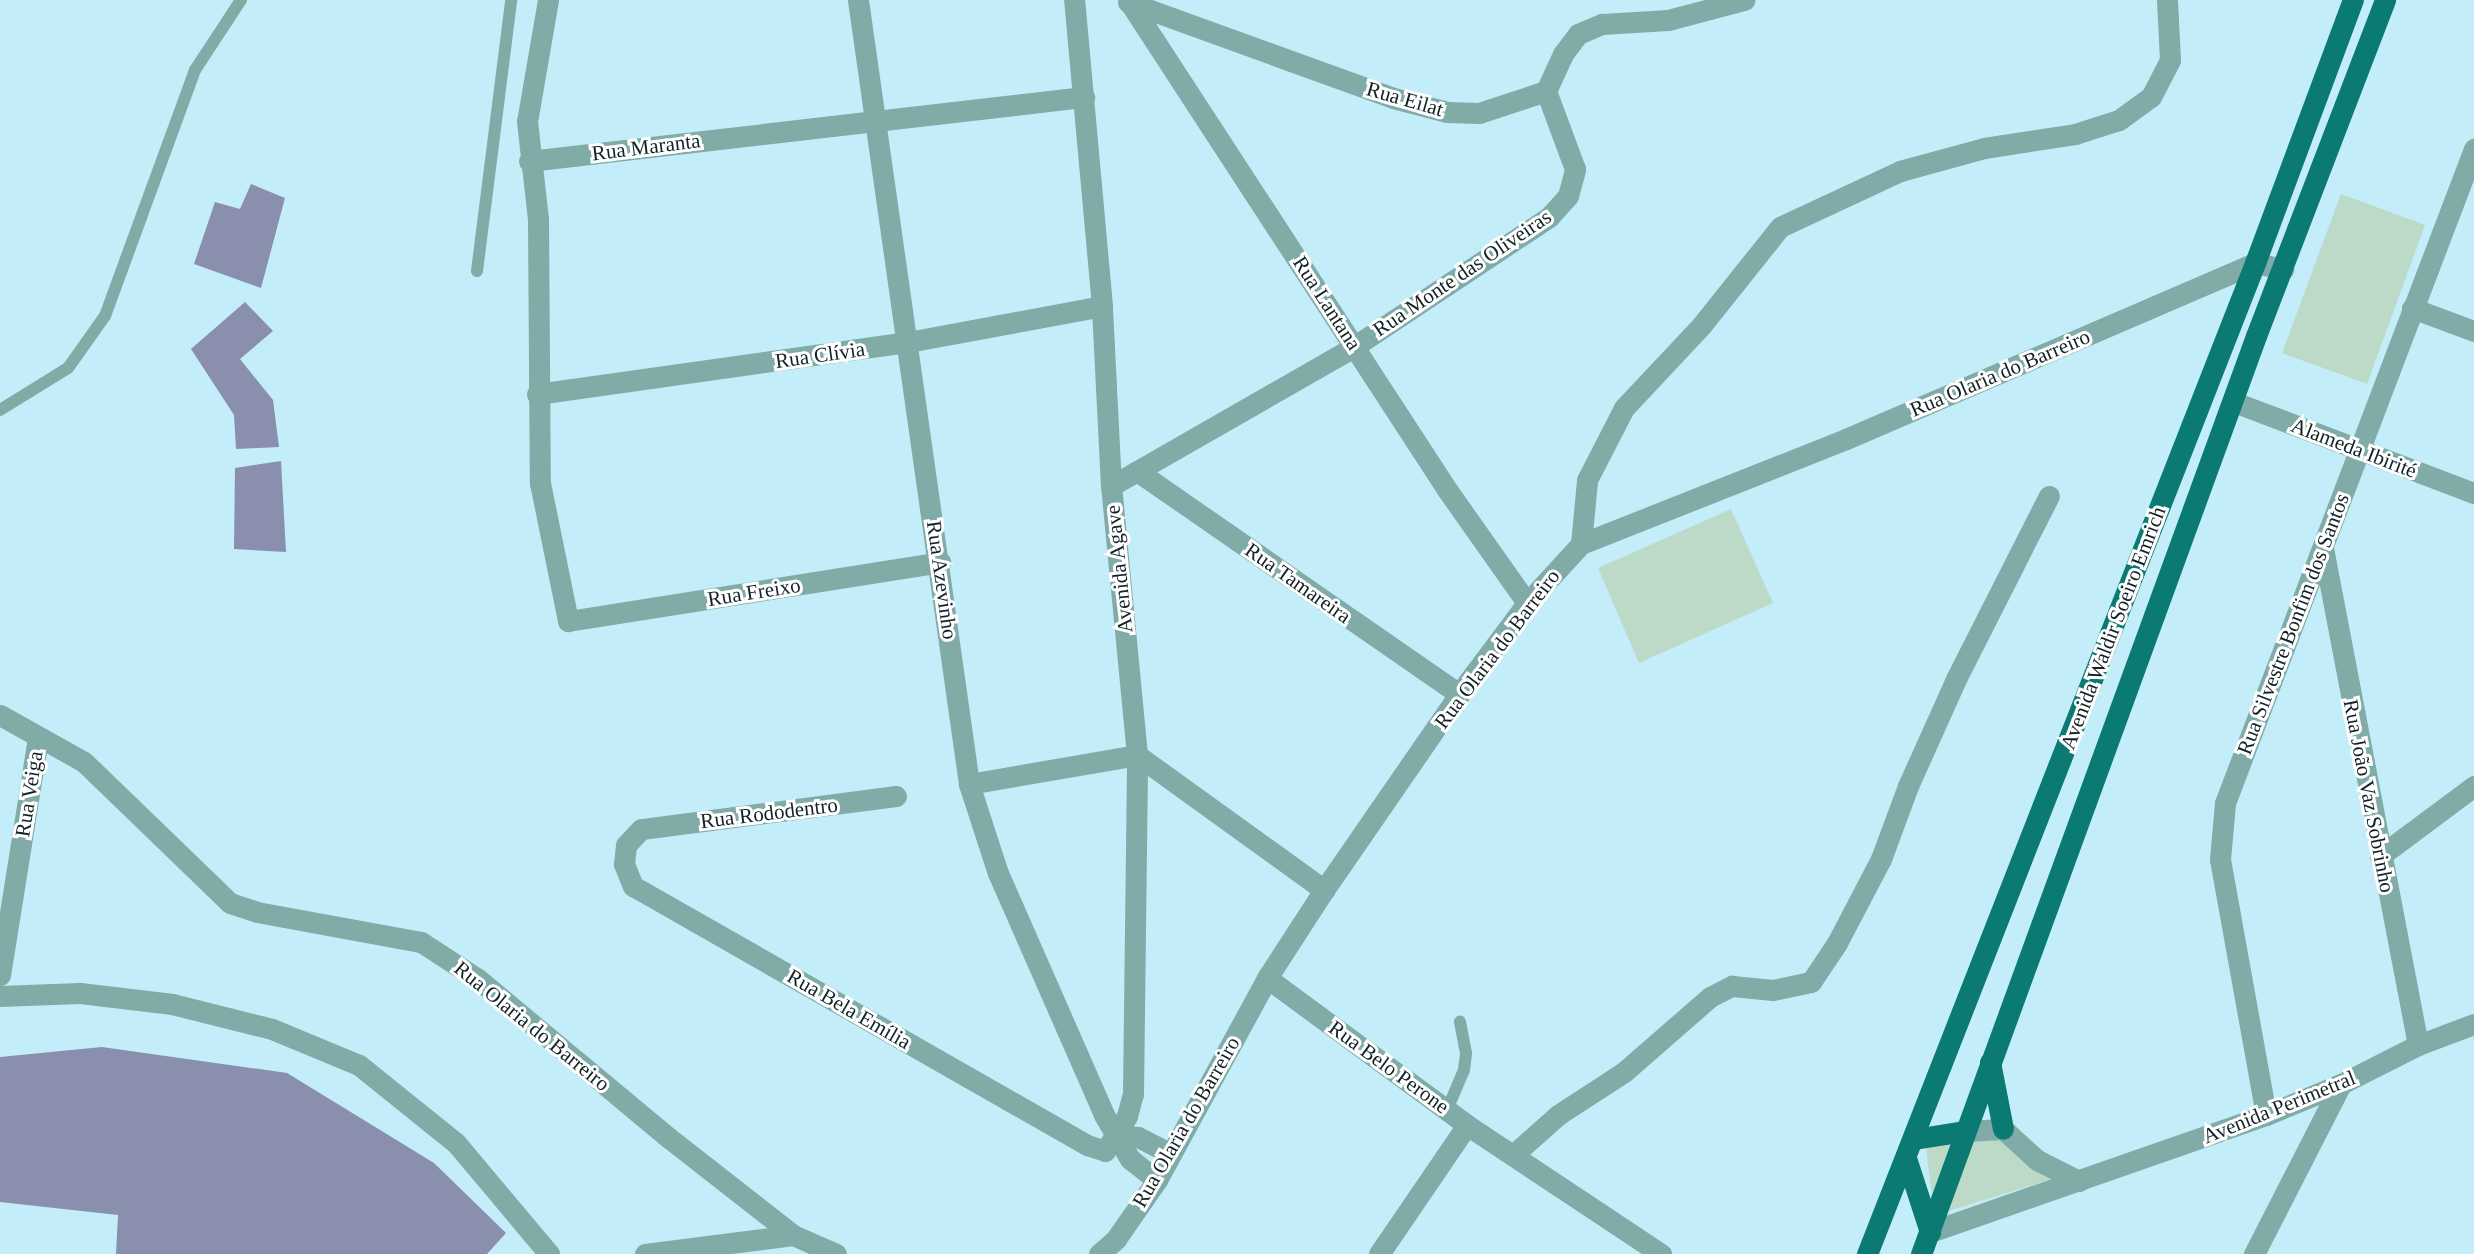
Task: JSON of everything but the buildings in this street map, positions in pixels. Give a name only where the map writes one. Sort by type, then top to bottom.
[{"type":"main road","name":"Avenida Waldir Soeiro Emrich","points":[[1867,1254],[2255,263],[2353,0]]},
{"type":"main road","name":"Avenida Waldir Soeiro Emrich","points":[[1921,1254],[1990,1059],[2385,0]]},
{"type":"main road","points":[[1990,1059],[2003,1129]]},
{"type":"main road","points":[[1930,1232],[1910,1148],[1965,1131]]},
{"type":"street","points":[[537,394],[538,219],[529,161],[527,121],[548,0]]},
{"type":"street","name":"Rua Azevinho","points":[[858,0],[940,562],[969,784],[998,873],[1115,1135],[1130,1159],[1157,1180]]},
{"type":"street","name":"Avenida Agave","points":[[1074,0],[1102,306],[1111,486],[1137,755],[1133,1094],[1131,1107],[1115,1135]]},
{"type":"street","points":[[1546,91],[1563,54],[1578,34],[1602,24],[1668,20],[1744,0]]},
{"type":"street","points":[[1581,544],[1587,480],[1624,408],[1701,326],[1780,227],[1900,171],[1984,148],[2075,134],[2119,120],[2151,97],[2171,60],[2167,0]]},
{"type":"street","name":"Rua Eilat","points":[[1128,1],[1393,98],[1447,112],[1479,113],[1546,91]]},
{"type":"street","name":"Rua Lantana","points":[[1128,1],[1448,491],[1527,603]]},
{"type":"street","name":"Rua Monte das Oliveiras","points":[[1111,486],[1355,346],[1549,217],[1568,196],[1575,169],[1546,91]]},
{"type":"street","name":"Rua Maranta","points":[[529,161],[1084,97]]},
{"type":"street","name":"Rua Silvestre Bonfim dos Santos","points":[[2266,1115],[2220,859],[2225,803],[2474,149]]},
{"type":"street","points":[[2255,263],[2283,269]]},
{"type":"street","name":"Rua Olaria do Barreiro","points":[[1099,1254],[1116,1239],[1157,1180],[1267,978],[1324,890],[1459,694],[1527,603],[1581,544],[1846,439],[2255,263]]},
{"type":"street","name":"Rua Clívia","points":[[537,394],[908,342],[1102,306]]},
{"type":"street","points":[[2412,308],[2474,331]]},
{"type":"street","name":"Rua Freixo","points":[[537,394],[540,483],[568,621],[940,562]]},
{"type":"street","name":"Alameda Ibirité","points":[[2234,402],[2474,493]]},
{"type":"street","name":"Rua Tamareira","points":[[1136,471],[1459,694]]},
{"type":"street","points":[[1513,1155],[1558,1115],[1624,1072],[1710,997],[1732,986],[1773,990],[1811,982],[1837,943],[1881,859],[1908,786],[1957,677],[2049,496]]},
{"type":"street","name":"Rua João Vaz Sobrinho","points":[[2323,547],[2418,1045]]},
{"type":"street","name":"Rua Olaria do Barreiro","points":[[0,715],[84,762],[230,903],[257,912],[421,942],[478,979],[669,1138],[793,1234],[836,1254]]},
{"type":"street","name":"Rua Veiga","points":[[0,975],[38,738]]},
{"type":"street","points":[[969,784],[1137,755],[1324,890]]},
{"type":"street","points":[[2380,856],[2474,786]]},
{"type":"street","name":"Rua Rododentro","points":[[641,829],[896,796]]},
{"type":"street","name":"Rua Bela Emília","points":[[641,829],[626,845],[624,864],[633,886],[1087,1145],[1105,1151],[1115,1135]]},
{"type":"street","name":"Rua Belo Perone","points":[[1267,978],[1467,1125],[1659,1253]]},
{"type":"street","points":[[0,996],[80,993],[172,1004],[272,1030],[359,1066],[456,1143],[549,1254]]},
{"type":"street","name":"Avenida Perimetral","points":[[1930,1232],[2266,1115],[2342,1084],[2418,1045],[2474,1024]]},
{"type":"street","points":[[2254,1254],[2342,1084]]},
{"type":"street","points":[[1379,1254],[1467,1125]]},
{"type":"street","points":[[1965,1131],[2003,1129],[2037,1160],[2079,1181]]},
{"type":"street","points":[[1115,1135],[1138,1137],[1171,1154]]},
{"type":"street","points":[[645,1254],[793,1234]]},
{"type":"lane","points":[[0,410],[68,368],[105,316],[195,69],[241,0]]},
{"type":"lane","points":[[477,271],[511,0]]},
{"type":"lane","points":[[1447,1110],[1464,1070],[1466,1053],[1460,1022]]},
{"type":"green space","points":[[2341,194],[2425,225],[2367,384],[2282,353]]},
{"type":"green space","points":[[1731,509],[1773,603],[1639,663],[1598,568]]},
{"type":"green space","points":[[1997,1138],[2052,1179],[1949,1211],[1970,1139]]},
{"type":"green space","points":[[1952,1141],[1932,1195],[1926,1148]]},
{"type":"water","points":[[251,184],[285,198],[261,288],[194,264],[215,202],[240,209]]},
{"type":"water","points":[[245,302],[273,331],[240,359],[273,400],[279,447],[236,449],[234,415],[191,349]]},
{"type":"water","points":[[281,461],[286,552],[234,549],[235,468]]},
{"type":"water","points":[[102,1047],[287,1073],[434,1163],[506,1233],[487,1254],[116,1254],[118,1215],[0,1202],[0,1057]]}]
